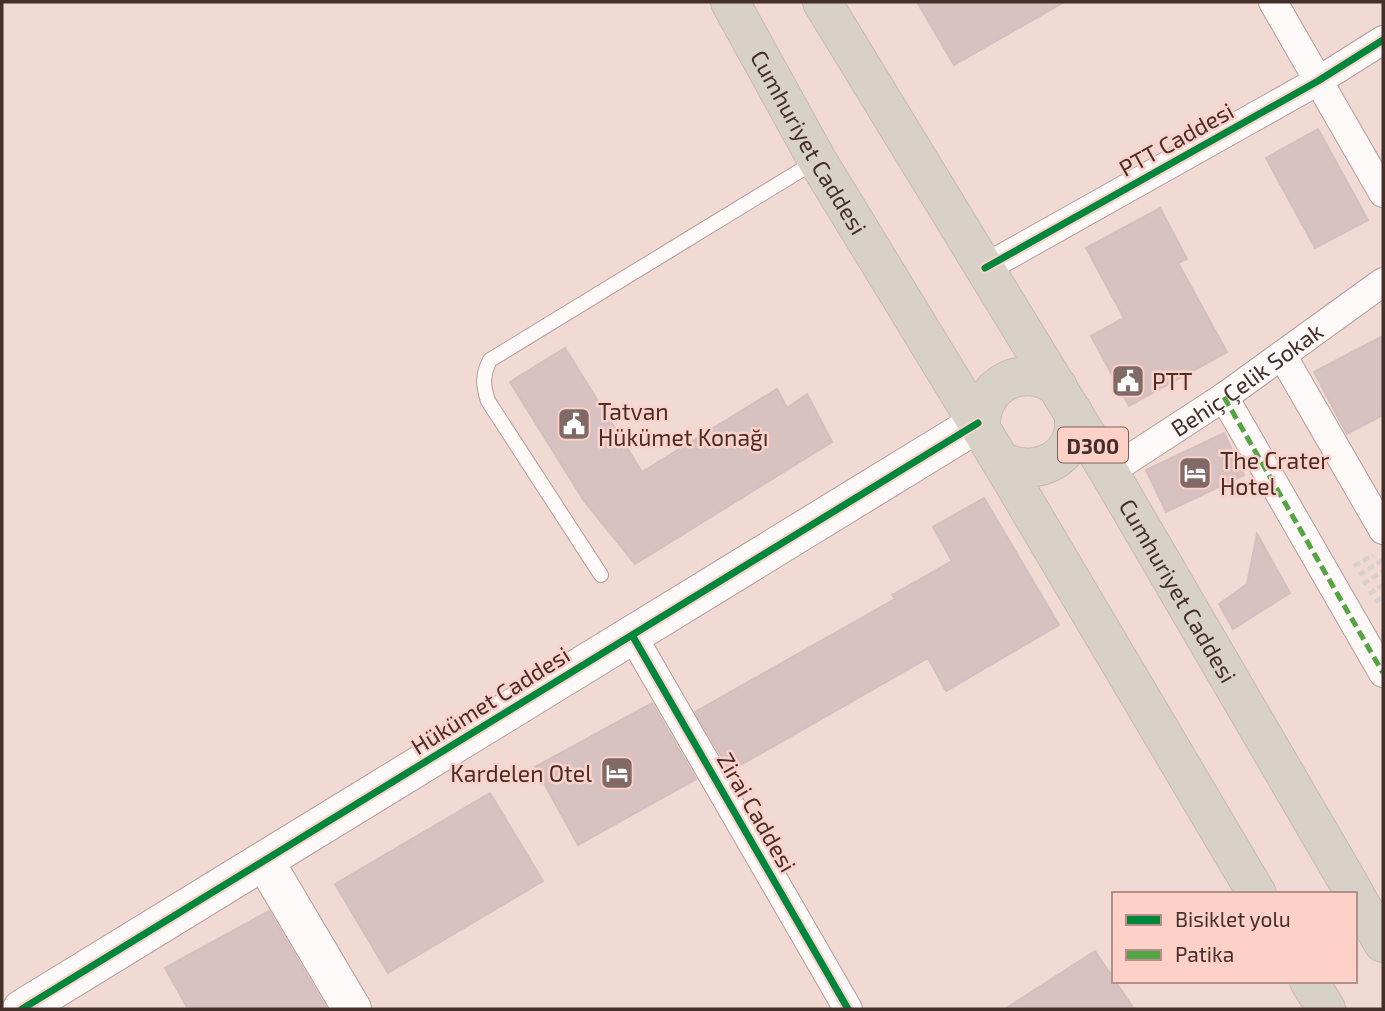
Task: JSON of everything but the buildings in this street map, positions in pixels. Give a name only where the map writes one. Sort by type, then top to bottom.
[{"type":"highway","name":"Cumhuriyet Caddesi","points":[[730,2],[817,160],[987,437],[1256,892]]},
{"type":"highway","name":"Cumhuriyet Caddesi","points":[[822,2],[1109,472],[1354,892]]},
{"type":"highway","points":[[1018,376],[1034,376],[1049,381],[1065,400],[1072,436],[1065,450],[1053,461],[1040,467],[1025,469],[1011,466],[987,437],[984,405],[1003,382],[1018,376]]},
{"type":"highway","name":"Cumhuriyet Caddesi","points":[[1357,898],[1383,943]]},
{"type":"highway","points":[[1310,983],[1326,1009]]},
{"type":"street","points":[[1273,2],[1383,192]]},
{"type":"street","name":"PTT Caddesi","points":[[985,268],[1318,81],[1383,40]]},
{"type":"street","name":"Behiç Çelik Sokak","points":[[1109,472],[1224,397],[1383,282]]},
{"type":"street","points":[[1282,355],[1373,490],[1383,530]]},
{"type":"street","points":[[1224,397],[1383,673]]},
{"type":"street","name":"Hükümet Caddesi","points":[[22,1009],[632,635],[987,437]]},
{"type":"street","name":"Zirai Caddesi","points":[[632,635],[848,1009]]},
{"type":"street","points":[[265,862],[352,1009]]},
{"type":"lane","points":[[601,575],[488,401],[483,386],[484,373],[490,360],[817,160]]},
{"type":"path","points":[[1349,569],[1383,549]]},
{"type":"path","points":[[1353,578],[1383,560]]},
{"type":"marked path","points":[[1224,397],[1383,673]]},
{"type":"cycle path","points":[[985,268],[1318,81],[1383,40]]},
{"type":"cycle path","points":[[22,1009],[978,423]]},
{"type":"cycle path","points":[[632,635],[848,1009]]},
{"type":"place","name":"PTT","points":[[1128,381]]},
{"type":"place","name":"Tatvan Hükümet Konağı","points":[[574,424]]},
{"type":"place","name":"The Crater Hotel","points":[[1195,473]]},
{"type":"place","name":"Kardelen Otel","points":[[617,773]]}]
